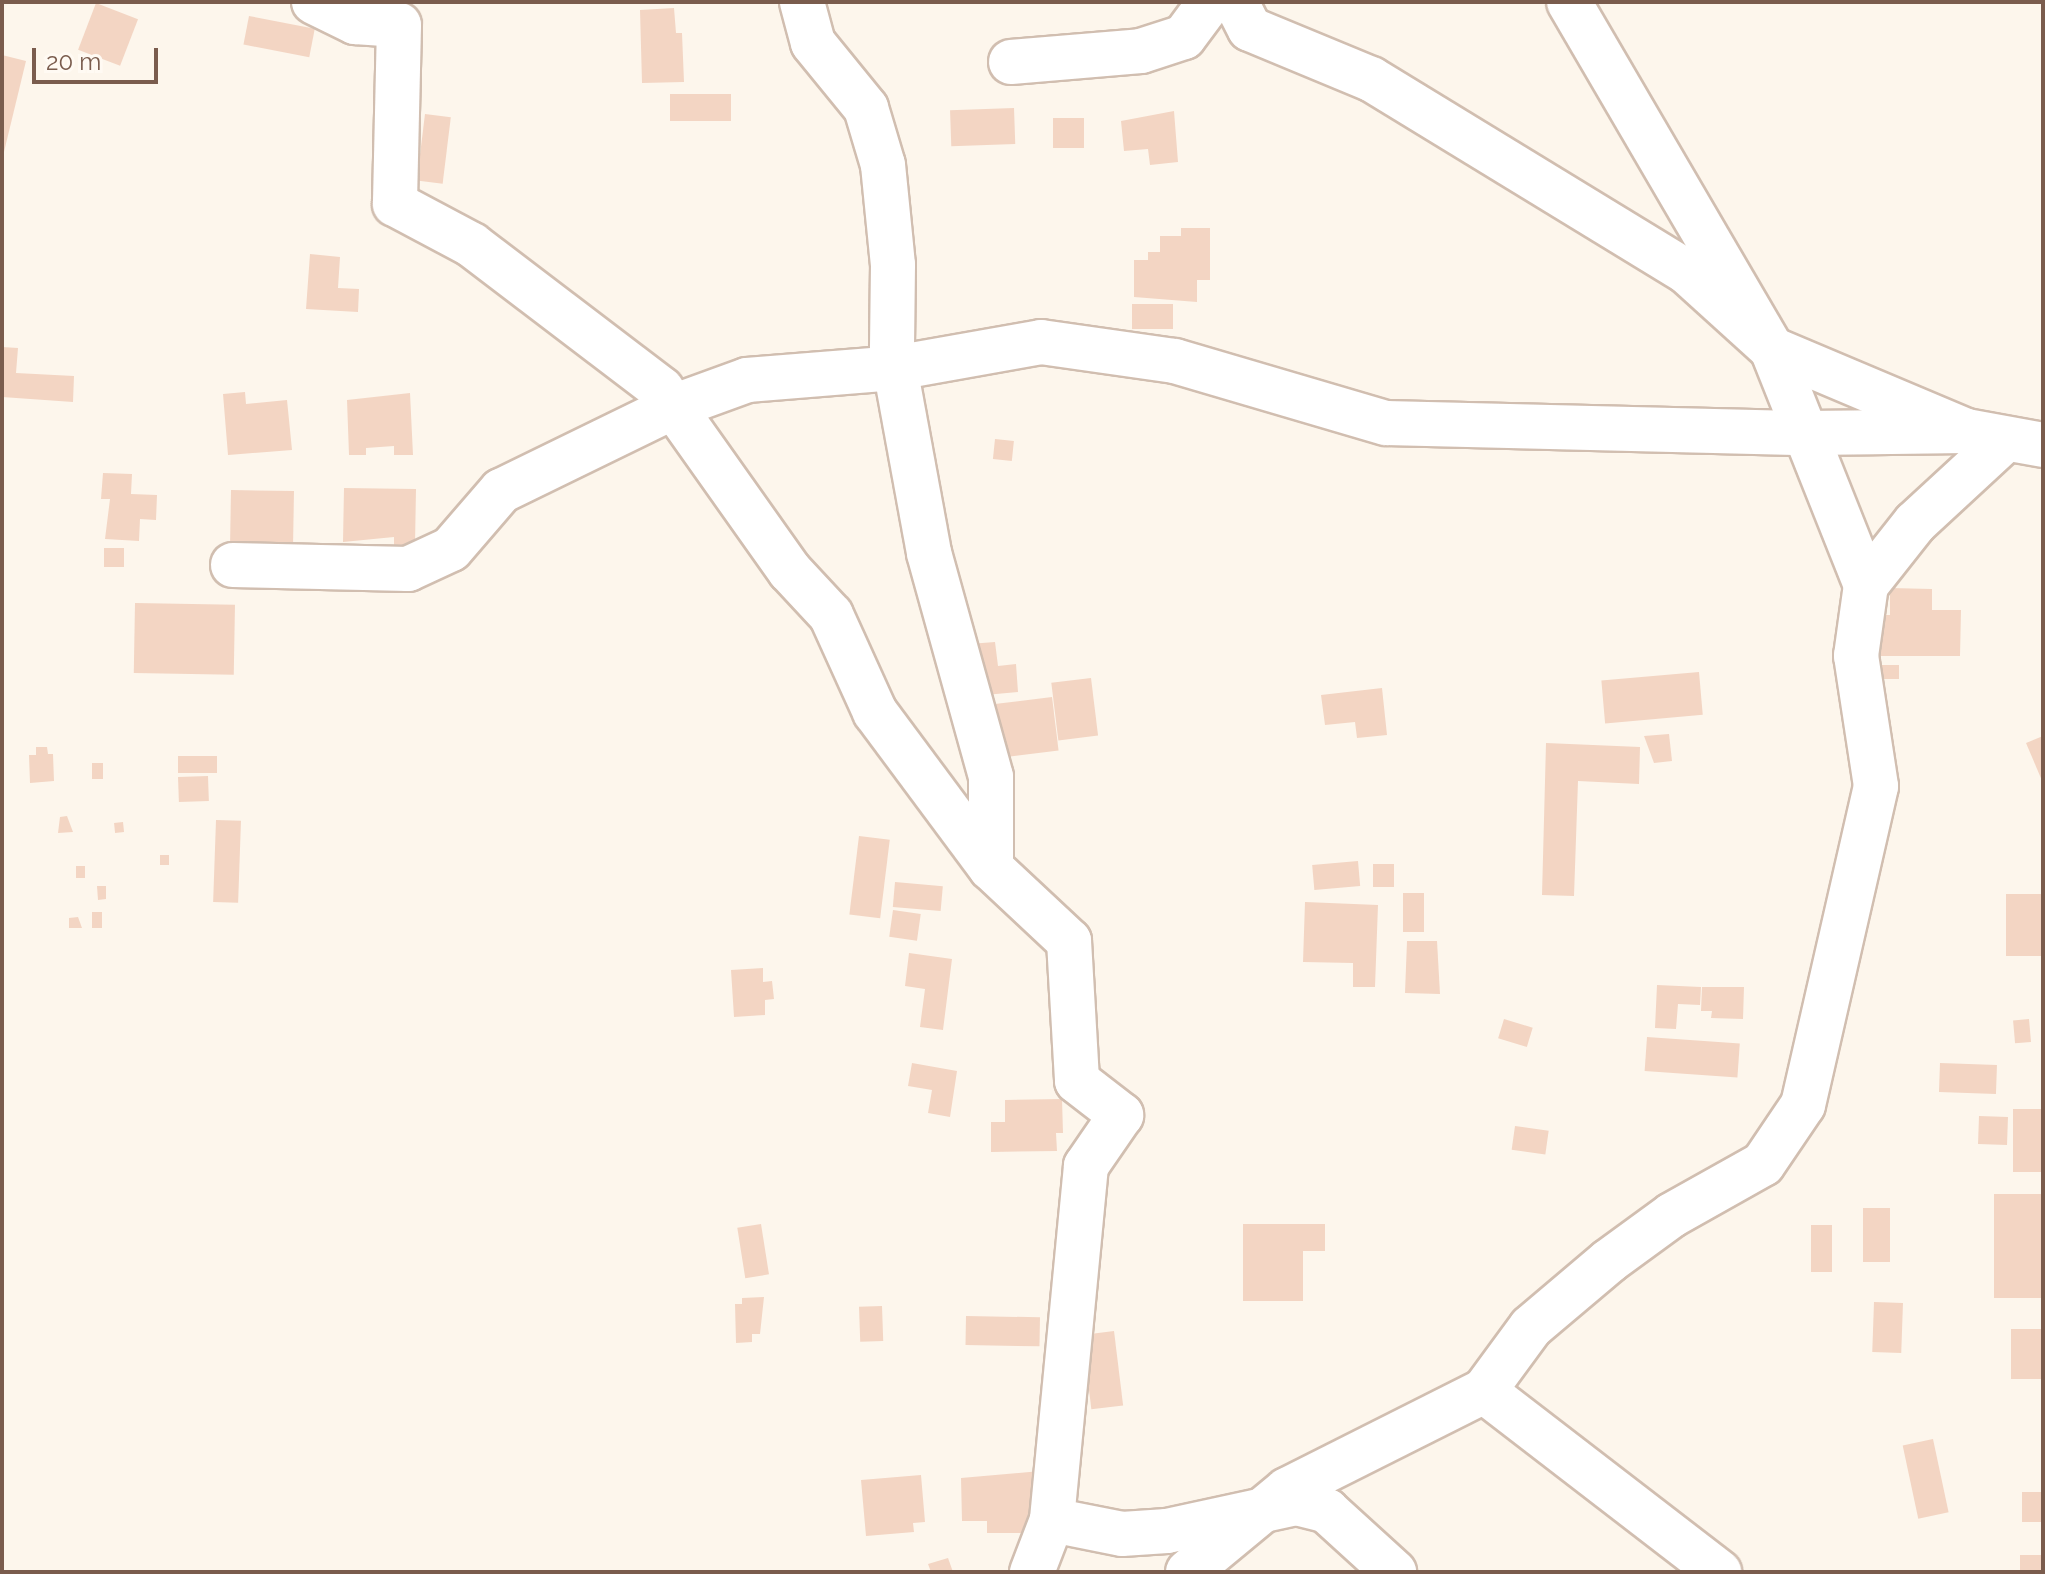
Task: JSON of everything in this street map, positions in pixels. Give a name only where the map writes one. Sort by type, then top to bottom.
[{"type":"street","points":[[314,2],[355,22],[399,25],[395,204],[472,245],[661,389],[790,571],[831,615],[875,712],[991,868],[1069,941],[1077,1081],[1121,1115],[1086,1166],[1052,1520],[1032,1572]]},
{"type":"street","points":[[802,2],[813,43],[866,108],[883,165],[893,265],[895,368],[929,553],[991,777],[991,868]]},
{"type":"street","points":[[1011,62],[1141,51],[1184,37],[1210,2]]},
{"type":"street","points":[[1236,2],[1250,29],[1371,79],[1687,272],[1772,349],[2005,438]]},
{"type":"street","points":[[1188,1572],[1268,1505],[1374,1443],[1484,1391],[1531,1327],[1618,1254],[1672,1215],[1763,1164],[1803,1105],[1876,786],[1856,656],[1866,585],[1772,349],[1569,2]]},
{"type":"street","points":[[233,565],[408,569],[451,549],[501,491],[673,407],[747,380],[895,368],[1041,342],[1175,361],[1386,423],[2005,438]]},
{"type":"street","points":[[1866,585],[1915,523],[2005,438]]},
{"type":"street","points":[[1484,1391],[1719,1572]]},
{"type":"street","points":[[1052,1520],[1122,1534],[1167,1531],[1268,1505],[1296,1503],[1327,1511],[1394,1572]]},
{"type":"building","points":[[96,3],[138,19],[120,66],[78,50]]},
{"type":"building","points":[[674,8],[676,33],[682,33],[684,82],[642,83],[640,10]]},
{"type":"building","points":[[249,16],[315,29],[309,57],[243,44]]},
{"type":"building","points":[[2,55],[26,61],[3,156],[2,156]]},
{"type":"building","points":[[670,94],[731,94],[731,121],[670,121]]},
{"type":"building","points":[[1014,108],[1015,144],[951,146],[950,110]]},
{"type":"building","points":[[1174,111],[1178,162],[1150,165],[1148,149],[1124,151],[1121,121]]},
{"type":"building","points":[[425,114],[451,117],[443,184],[417,181]]},
{"type":"building","points":[[1053,118],[1084,118],[1084,148],[1053,148]]},
{"type":"building","points":[[1181,228],[1210,228],[1210,280],[1197,280],[1197,302],[1134,297],[1134,260],[1148,260],[1148,252],[1160,252],[1160,236],[1181,236]]},
{"type":"building","points":[[310,254],[340,257],[338,288],[359,289],[358,312],[306,309]]},
{"type":"building","points":[[1132,304],[1173,304],[1173,329],[1132,329]]},
{"type":"building","points":[[2,347],[18,348],[16,373],[74,376],[73,402],[2,397]]},
{"type":"building","points":[[245,392],[246,404],[287,400],[292,450],[228,455],[223,394]]},
{"type":"building","points":[[410,393],[413,455],[394,455],[394,446],[366,448],[366,455],[349,455],[347,400]]},
{"type":"building","points":[[995,439],[1014,441],[1012,461],[993,459]]},
{"type":"building","points":[[103,473],[132,474],[131,494],[157,495],[156,520],[140,519],[139,541],[105,539],[110,499],[101,499]]},
{"type":"building","points":[[344,488],[416,489],[415,545],[394,545],[394,537],[343,542]]},
{"type":"building","points":[[231,490],[294,491],[293,543],[230,542]]},
{"type":"building","points":[[104,548],[124,548],[124,567],[104,567]]},
{"type":"building","points":[[1890,588],[1932,589],[1932,610],[1961,610],[1960,656],[1879,656],[1879,615],[1890,615]]},
{"type":"building","points":[[135,603],[235,605],[234,675],[134,673]]},
{"type":"building","points":[[995,642],[998,666],[1016,664],[1018,692],[974,696],[969,644]]},
{"type":"building","points":[[1881,665],[1899,665],[1899,679],[1881,679]]},
{"type":"building","points":[[1699,672],[1703,715],[1605,723],[1601,681]]},
{"type":"building","points":[[1091,678],[1098,736],[1058,740],[1051,683]]},
{"type":"building","points":[[1382,688],[1387,735],[1357,738],[1355,722],[1325,725],[1321,695]]},
{"type":"building","points":[[1052,697],[1059,751],[995,758],[988,705]]},
{"type":"building","points":[[1669,734],[1672,761],[1654,763],[1644,736]]},
{"type":"building","points":[[2043,736],[2043,783],[2026,743]]},
{"type":"building","points":[[1546,743],[1640,747],[1639,784],[1578,781],[1574,896],[1542,895]]},
{"type":"building","points":[[36,747],[47,747],[48,754],[53,754],[54,781],[30,783],[29,755],[36,755]]},
{"type":"building","points":[[178,756],[217,756],[217,773],[178,773]]},
{"type":"building","points":[[92,763],[103,763],[103,779],[92,779]]},
{"type":"building","points":[[208,776],[209,801],[179,802],[178,777]]},
{"type":"building","points":[[67,816],[73,832],[58,833],[60,817]]},
{"type":"building","points":[[216,820],[241,821],[238,903],[213,902]]},
{"type":"building","points":[[123,822],[124,832],[115,833],[114,823]]},
{"type":"building","points":[[859,836],[890,840],[880,918],[849,914]]},
{"type":"building","points":[[160,855],[169,855],[169,865],[160,865]]},
{"type":"building","points":[[1358,861],[1360,886],[1314,890],[1312,865]]},
{"type":"building","points":[[1373,864],[1394,864],[1394,887],[1373,887]]},
{"type":"building","points":[[76,866],[85,866],[85,878],[76,878]]},
{"type":"building","points":[[895,882],[943,886],[941,911],[893,907]]},
{"type":"building","points":[[97,886],[106,886],[106,899],[98,900]]},
{"type":"building","points":[[1403,893],[1424,893],[1424,932],[1403,932]]},
{"type":"building","points":[[2006,894],[2043,894],[2043,956],[2006,956]]},
{"type":"building","points":[[1305,902],[1378,905],[1375,987],[1353,987],[1353,963],[1303,962]]},
{"type":"building","points":[[893,910],[921,914],[917,941],[889,937]]},
{"type":"building","points":[[92,912],[102,912],[102,928],[92,928]]},
{"type":"building","points":[[78,917],[82,928],[69,928],[69,918]]},
{"type":"building","points":[[1407,941],[1437,941],[1440,994],[1405,993]]},
{"type":"building","points":[[909,953],[952,959],[943,1030],[920,1027],[925,989],[905,986]]},
{"type":"building","points":[[763,968],[763,982],[772,981],[774,999],[765,1000],[765,1015],[734,1017],[731,970]]},
{"type":"building","points":[[1657,985],[1701,987],[1700,1005],[1678,1004],[1676,1029],[1655,1028]]},
{"type":"building","points":[[1702,987],[1744,987],[1743,1019],[1711,1018],[1712,1011],[1701,1011]]},
{"type":"building","points":[[1504,1019],[1533,1028],[1527,1047],[1498,1038]]},
{"type":"building","points":[[2029,1019],[2031,1042],[2015,1043],[2013,1020]]},
{"type":"building","points":[[1647,1037],[1740,1043],[1737,1077],[1645,1071]]},
{"type":"building","points":[[912,1063],[957,1071],[950,1117],[928,1113],[932,1090],[908,1086]]},
{"type":"building","points":[[1940,1063],[1997,1065],[1996,1094],[1939,1092]]},
{"type":"building","points":[[1062,1099],[1063,1133],[1056,1133],[1057,1151],[991,1152],[991,1122],[1005,1122],[1005,1100]]},
{"type":"building","points":[[2013,1109],[2043,1109],[2043,1172],[2013,1172]]},
{"type":"building","points":[[1979,1116],[2008,1117],[2007,1145],[1978,1144]]},
{"type":"building","points":[[1515,1126],[1549,1131],[1545,1154],[1512,1150]]},
{"type":"building","points":[[1994,1194],[2043,1194],[2043,1298],[1994,1298]]},
{"type":"building","points":[[1863,1208],[1890,1208],[1890,1262],[1863,1262]]},
{"type":"building","points":[[761,1224],[769,1274],[745,1278],[737,1228]]},
{"type":"building","points":[[1243,1224],[1325,1224],[1325,1251],[1303,1251],[1303,1301],[1243,1301]]},
{"type":"building","points":[[1811,1225],[1832,1225],[1832,1272],[1811,1272]]},
{"type":"building","points":[[764,1297],[760,1334],[752,1334],[752,1342],[736,1343],[735,1304],[742,1304],[742,1298]]},
{"type":"building","points":[[1874,1302],[1903,1303],[1901,1353],[1872,1352]]},
{"type":"building","points":[[882,1306],[883,1341],[860,1342],[859,1307]]},
{"type":"building","points":[[966,1316],[1040,1317],[1039,1346],[965,1345]]},
{"type":"building","points":[[2011,1329],[2043,1329],[2043,1379],[2011,1379]]},
{"type":"building","points":[[1114,1331],[1123,1405],[1091,1409],[1082,1335]]},
{"type":"building","points":[[1933,1439],[1949,1512],[1918,1519],[1903,1445]]},
{"type":"building","points":[[1040,1471],[1032,1533],[987,1533],[987,1521],[962,1521],[961,1478]]},
{"type":"building","points":[[921,1475],[925,1522],[913,1523],[914,1532],[866,1536],[861,1480]]},
{"type":"building","points":[[2022,1492],[2043,1492],[2043,1522],[2022,1522]]},
{"type":"building","points":[[2020,1555],[2043,1555],[2043,1572],[2020,1572]]},
{"type":"building","points":[[948,1558],[953,1572],[931,1572],[928,1564]]}]
